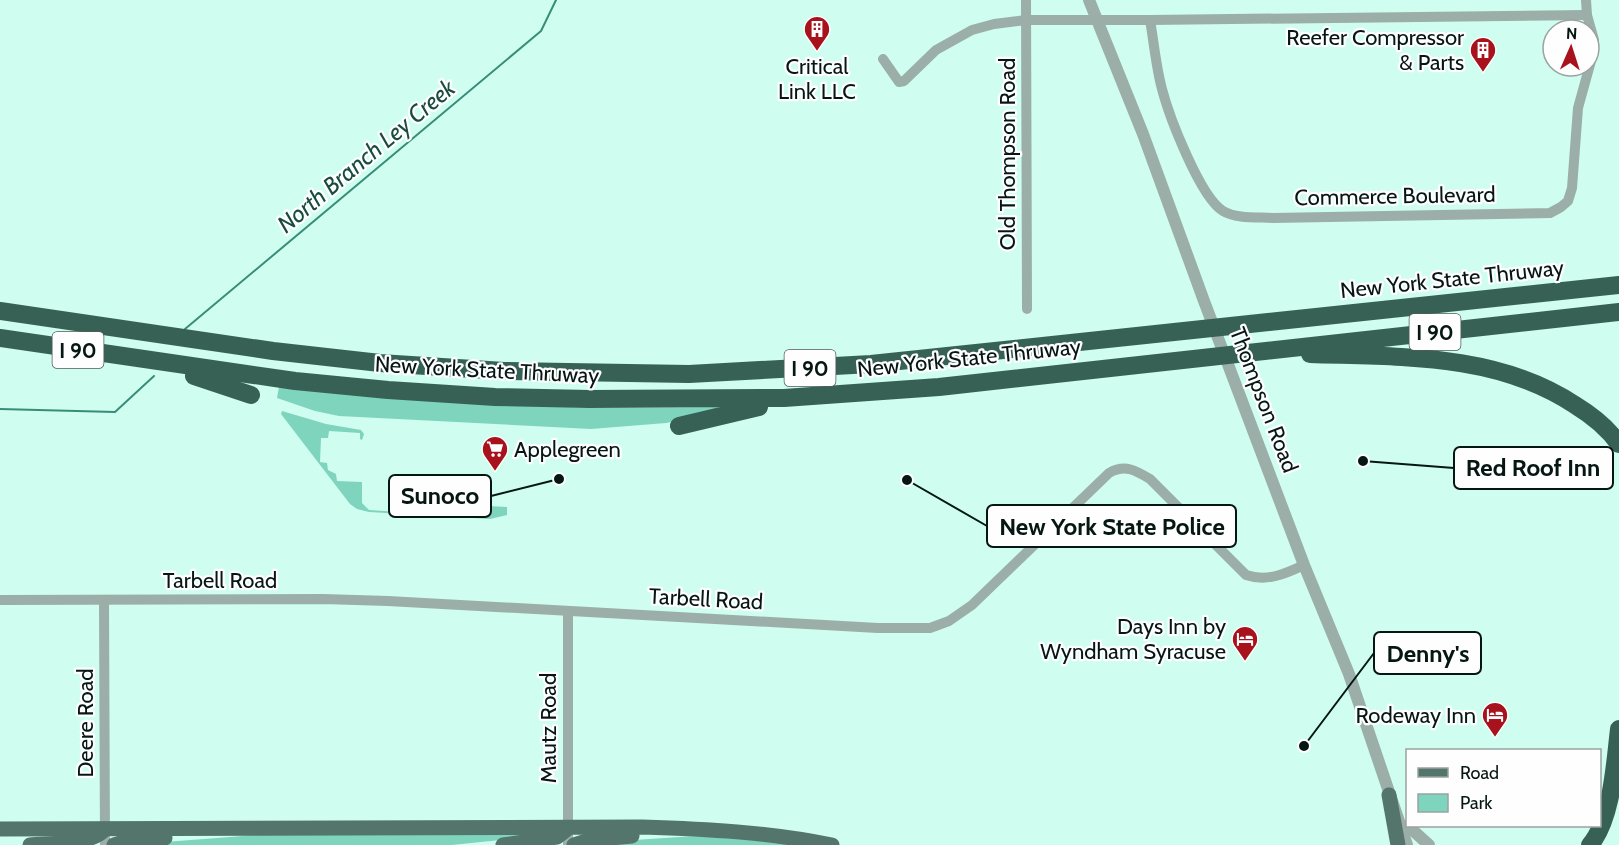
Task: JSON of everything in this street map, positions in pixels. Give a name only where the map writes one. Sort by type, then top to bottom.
[{"type":"highway","name":"New York State Thruway","points":[[0,311],[273,351],[380,363],[516,371],[689,374],[882,363],[1619,285]]},
{"type":"highway","name":"New York State Thruway","points":[[0,338],[296,381],[388,390],[495,397],[648,400],[816,396],[939,387],[1619,312]]},
{"type":"highway","points":[[1251,353],[1420,358],[1452,361],[1497,371],[1560,394],[1597,419],[1610,431],[1619,444]]},
{"type":"highway","points":[[156,361],[175,371],[207,379],[251,395]]},
{"type":"highway","points":[[679,426],[741,410],[816,396]]},
{"type":"highway","points":[[1601,826],[1608,799],[1619,729]]},
{"type":"highway","points":[[1590,845],[1601,827]]},
{"type":"main road","points":[[1389,795],[1398,845]]},
{"type":"main road","points":[[503,845],[557,837],[568,828]]},
{"type":"main road","points":[[0,829],[700,828],[765,833],[832,845]]},
{"type":"main road","points":[[573,845],[590,840],[700,828]]},
{"type":"main road","points":[[30,845],[86,840],[101,835],[105,829]]},
{"type":"main road","points":[[114,845],[127,841],[246,829]]},
{"type":"street","name":"Old Thompson Road","points":[[1026,0],[1027,309]]},
{"type":"street","name":"Thompson Road","points":[[1089,0],[1143,134],[1304,565],[1349,674],[1389,795],[1405,822],[1407,845]]},
{"type":"street","name":"Commerce Boulevard","points":[[1150,20],[1166,105],[1205,194],[1229,214],[1273,218],[1550,213],[1568,201],[1572,188],[1578,108],[1594,40],[1587,15],[1586,0]]},
{"type":"street","points":[[883,59],[896,79],[899,82],[904,81],[935,51],[972,30],[994,24],[1026,20],[1587,15]]},
{"type":"street","name":"Tarbell Road","points":[[0,600],[332,600],[878,628],[930,628],[950,621],[972,605],[1109,473],[1121,468],[1130,468],[1150,479],[1246,575],[1256,579],[1268,579],[1304,565]]},
{"type":"street","name":"Deere Road","points":[[104,600],[105,845]]},
{"type":"street","name":"Mautz Road","points":[[568,611],[568,845]]},
{"type":"street","name":"Thompson Road","points":[[1410,827],[1429,845]]},
{"type":"green space","points":[[279,387],[389,397],[554,407],[719,407],[704,415],[666,423],[591,429],[339,416],[315,411],[277,398]]},
{"type":"green space","points":[[282,411],[326,424],[361,430],[364,434],[362,440],[360,433],[329,431],[328,438],[321,438],[320,462],[327,463],[328,470],[336,474],[337,481],[362,482],[362,503],[369,510],[429,514],[450,504],[507,507],[507,515],[490,519],[369,512],[357,509],[350,504],[281,414]]},
{"type":"green space","points":[[547,833],[547,835],[452,845],[126,845],[269,834]]},
{"type":"green space","points":[[710,835],[797,845],[588,845],[589,843]]},
{"type":"waterway","name":"North Branch Ley Creek","points":[[185,329],[541,31],[556,0]]},
{"type":"waterway","name":"North Branch Ley Creek","points":[[0,409],[115,412],[154,376]]},
{"type":"place","name":"Critical Link LLC","points":[[817,52]]},
{"type":"place","name":"Reefer Compressor & Parts","points":[[1483,73]]},
{"type":"place","name":"Red Roof Inn","points":[[1363,461]]},
{"type":"place","name":"Applegreen","points":[[495,472]]},
{"type":"place","name":"Sunoco","points":[[559,479]]},
{"type":"place","name":"New York State Police","points":[[907,480]]},
{"type":"place","name":"Days Inn by Wyndham Syracuse","points":[[1245,662]]},
{"type":"place","name":"Rodeway Inn","points":[[1495,738]]},
{"type":"place","name":"Denny's","points":[[1304,746]]}]
